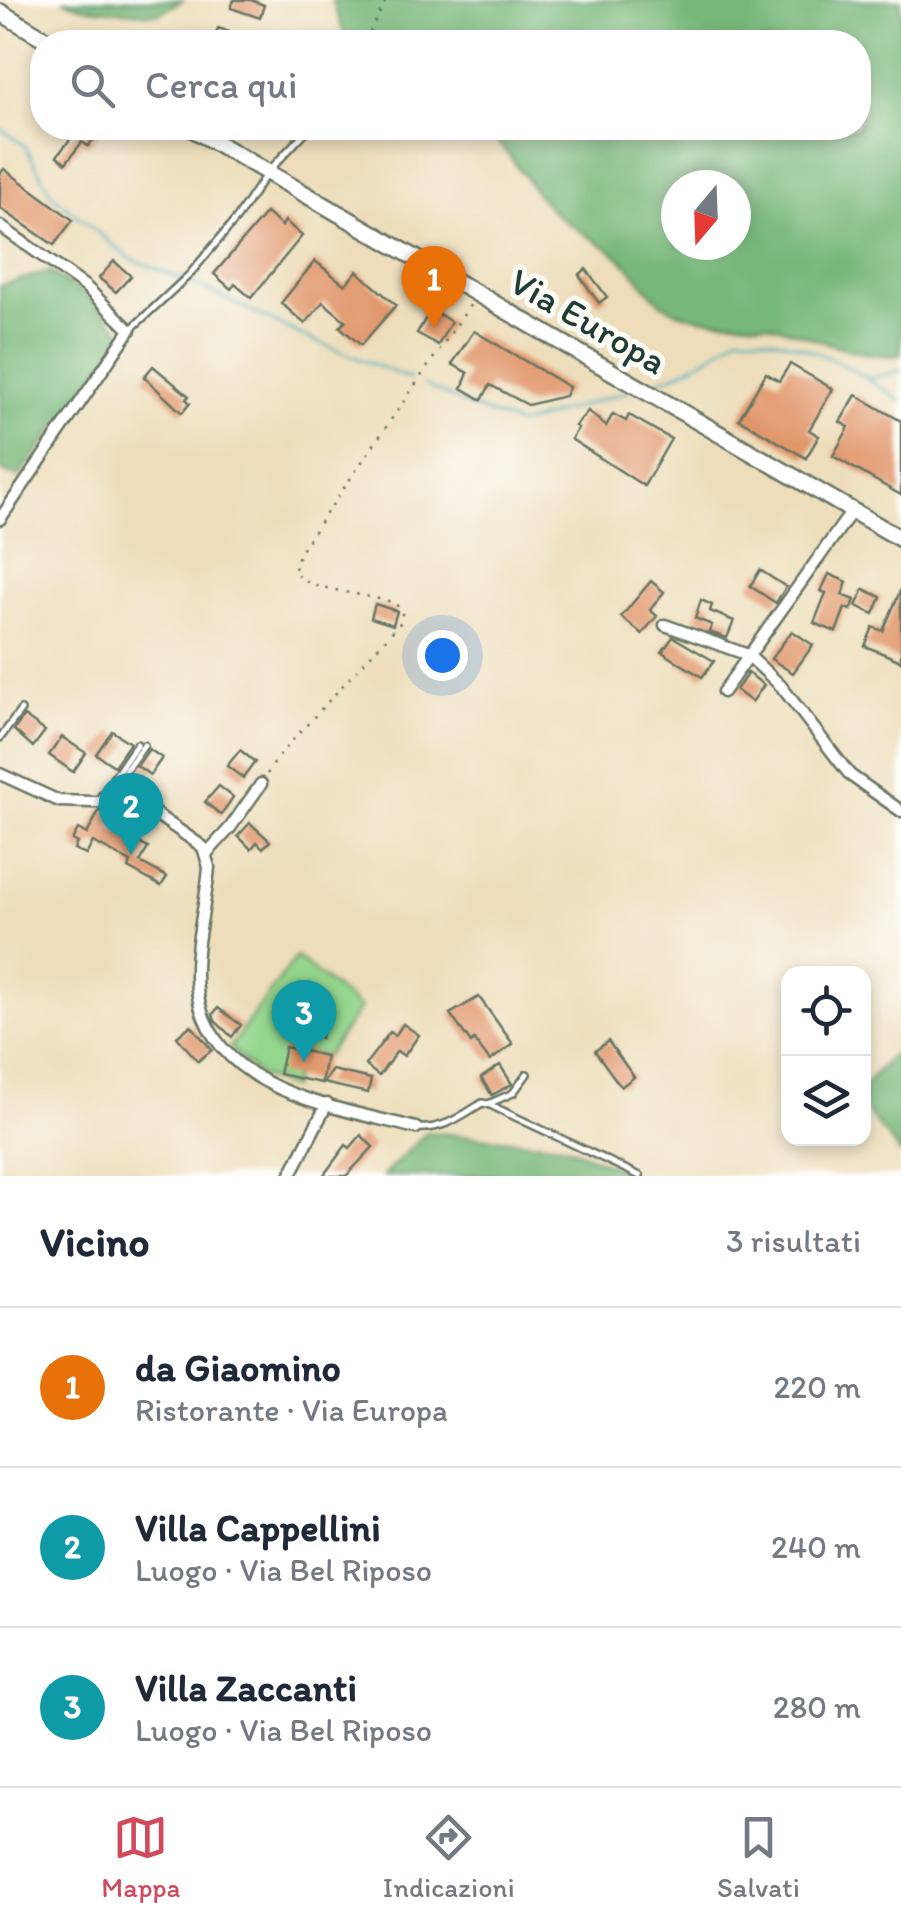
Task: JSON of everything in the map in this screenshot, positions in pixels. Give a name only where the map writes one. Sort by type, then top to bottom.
[{"type":"main road","points":[[0,12],[30,30]]},
{"type":"main road","name":"Via Europa","points":[[211,140],[901,539]]},
{"type":"street","points":[[0,226],[86,287],[130,330],[0,519]]},
{"type":"street","points":[[723,692],[852,511]]},
{"type":"street","points":[[666,626],[748,655],[781,686],[850,775],[901,812]]},
{"type":"street","points":[[0,774],[59,800],[147,808],[199,844],[207,853],[208,875],[196,977],[205,1022],[233,1058],[261,1080],[327,1104],[416,1128]]},
{"type":"street","points":[[207,853],[261,784]]},
{"type":"street","points":[[290,1176],[327,1104]]},
{"type":"lane","points":[[130,330],[189,275],[238,218],[266,173],[298,140]]},
{"type":"lane","points":[[0,738],[21,710]]},
{"type":"lane","points":[[100,803],[140,744]]},
{"type":"lane","points":[[416,1128],[432,1129],[452,1122],[482,1104],[513,1093],[527,1074]]},
{"type":"lane","points":[[488,1104],[640,1176]]},
{"type":"path","points":[[371,30],[386,0]]},
{"type":"path","points":[[261,784],[281,753],[402,621],[402,610],[393,602],[312,584],[294,573],[299,553],[478,294]]},
{"type":"green space","points":[[63,0],[183,0],[158,14],[86,8]]},
{"type":"green space","points":[[332,0],[901,0],[901,355],[853,351],[776,326],[697,318],[671,309],[618,257],[563,220],[494,140],[871,140],[871,30],[343,30]]},
{"type":"green space","points":[[49,271],[88,297],[125,334],[19,477],[0,470],[0,286]]},
{"type":"green space","points":[[296,957],[360,1008],[326,1056],[285,1047],[294,1077],[291,1088],[258,1075],[230,1047]]},
{"type":"green space","points":[[901,1045],[901,1154],[871,1117],[871,1078]]},
{"type":"green space","points":[[427,1132],[563,1145],[636,1176],[383,1176]]},
{"type":"building","points":[[234,0],[264,5],[260,18],[231,8]]},
{"type":"building","points":[[70,140],[93,140],[88,146],[82,142],[66,163],[57,156]]},
{"type":"building","points":[[4,169],[73,220],[54,245],[0,208],[0,174]]},
{"type":"building","points":[[266,213],[282,226],[285,221],[302,236],[251,298],[235,284],[231,289],[214,274]]},
{"type":"building","points":[[114,261],[131,276],[116,292],[99,278]]},
{"type":"building","points":[[315,261],[345,285],[357,271],[396,305],[361,345],[340,327],[346,321],[323,302],[305,324],[281,303]]},
{"type":"building","points":[[586,269],[607,297],[599,303],[579,275]]},
{"type":"building","points":[[431,309],[451,322],[438,345],[417,333]]},
{"type":"building","points":[[474,331],[569,387],[565,396],[528,405],[490,385],[482,400],[462,388],[468,373],[452,364]]},
{"type":"building","points":[[790,364],[833,389],[809,430],[819,436],[806,458],[739,419],[766,373],[779,381]]},
{"type":"building","points":[[153,366],[189,396],[186,399],[190,403],[182,413],[144,377]]},
{"type":"building","points":[[856,395],[901,421],[901,495],[833,456],[849,427],[840,422]]},
{"type":"building","points":[[588,411],[606,426],[613,414],[626,421],[629,415],[671,439],[644,486],[571,439],[578,428],[575,426]]},
{"type":"building","points":[[760,570],[786,587],[776,603],[750,586]]},
{"type":"building","points":[[829,574],[847,582],[842,595],[855,600],[851,610],[845,608],[836,632],[814,623]]},
{"type":"building","points":[[651,581],[664,592],[650,610],[657,616],[642,634],[621,617]]},
{"type":"building","points":[[864,589],[881,597],[874,614],[856,606]]},
{"type":"building","points":[[901,589],[901,661],[865,646],[873,627],[883,631]]},
{"type":"building","points":[[701,600],[712,605],[710,611],[734,621],[727,638],[709,632],[712,625],[695,618]]},
{"type":"building","points":[[375,604],[397,611],[393,625],[371,618]]},
{"type":"building","points":[[792,631],[813,645],[793,673],[771,659]]},
{"type":"building","points":[[673,637],[714,661],[702,677],[662,652]]},
{"type":"building","points":[[748,673],[764,685],[752,702],[736,690]]},
{"type":"building","points":[[24,716],[45,731],[33,747],[14,730]]},
{"type":"building","points":[[112,731],[130,743],[114,766],[96,754]]},
{"type":"building","points":[[62,737],[86,753],[73,772],[49,755]]},
{"type":"building","points":[[149,749],[162,758],[150,775],[137,766]]},
{"type":"building","points":[[240,750],[255,762],[243,778],[227,766]]},
{"type":"building","points":[[219,786],[233,797],[221,815],[205,802]]},
{"type":"building","points":[[99,811],[117,812],[110,827],[148,848],[140,862],[167,877],[161,886],[128,868],[131,862],[93,842],[86,855],[74,849],[77,843],[72,840],[78,829],[87,834]]},
{"type":"building","points":[[250,823],[270,841],[263,848],[257,842],[251,849],[238,836]]},
{"type":"building","points":[[479,997],[513,1044],[490,1061],[450,1014]]},
{"type":"building","points":[[218,1008],[241,1025],[232,1037],[215,1021],[213,1014]]},
{"type":"building","points":[[308,1013],[326,1017],[321,1038],[302,1033]]},
{"type":"building","points":[[403,1024],[419,1035],[404,1056],[397,1051],[379,1076],[365,1065],[390,1032],[395,1036]]},
{"type":"building","points":[[191,1025],[212,1050],[198,1061],[177,1037]]},
{"type":"building","points":[[608,1041],[634,1077],[621,1087],[595,1051]]},
{"type":"building","points":[[285,1047],[326,1056],[321,1083],[279,1074]]},
{"type":"building","points":[[500,1065],[512,1084],[492,1095],[481,1078]]},
{"type":"building","points":[[332,1070],[371,1079],[368,1093],[323,1083]]},
{"type":"building","points":[[361,1135],[373,1147],[361,1160],[346,1176],[323,1176],[346,1145],[350,1148]]},
{"type":"waterway","points":[[0,128],[25,146],[53,196],[129,258],[410,379]]},
{"type":"waterway","points":[[650,384],[697,364],[739,335],[782,341],[824,356],[901,401]]},
{"type":"waterway","points":[[859,375],[872,378],[901,370]]},
{"type":"waterway","points":[[425,385],[520,425],[628,391]]},
{"type":"place","name":"da Giaomino","points":[[434,328]]},
{"type":"place","name":"Villa Cappellini","points":[[131,855]]},
{"type":"place","name":"Villa Zaccanti","points":[[304,1062]]}]
